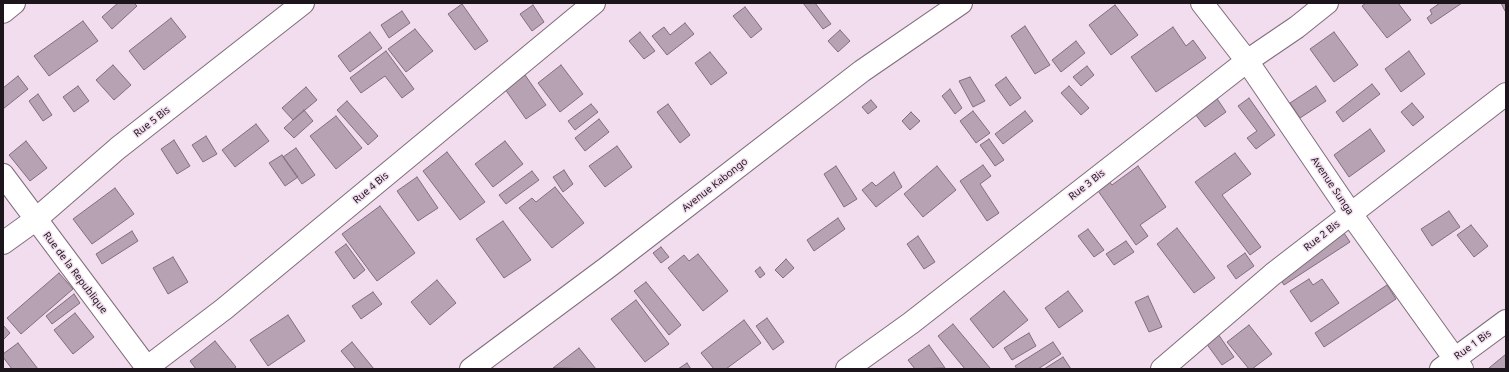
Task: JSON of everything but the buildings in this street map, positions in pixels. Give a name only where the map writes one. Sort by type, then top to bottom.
[{"type":"street","points":[[3,12],[14,3]]},
{"type":"street","name":"Rue 5 Bis","points":[[3,243],[35,220],[118,148],[303,3]]},
{"type":"street","name":"Rue 4 Bis","points":[[147,368],[236,299],[594,3]]},
{"type":"street","name":"Avenue Kabongo","points":[[471,369],[615,262],[862,71],[961,3]]},
{"type":"street","name":"Avenue Sunga","points":[[1202,3],[1247,61],[1452,366]]},
{"type":"street","name":"Rue 3 Bis","points":[[848,369],[911,323],[1247,61],[1297,27],[1327,3]]},
{"type":"street","name":"Rue 2 Bis","points":[[1162,369],[1273,274],[1506,94]]},
{"type":"street","name":"Rue de la Republique","points":[[3,175],[35,220],[147,368]]},
{"type":"street","name":"Rue 1 Bis","points":[[1452,366],[1506,321]]}]
